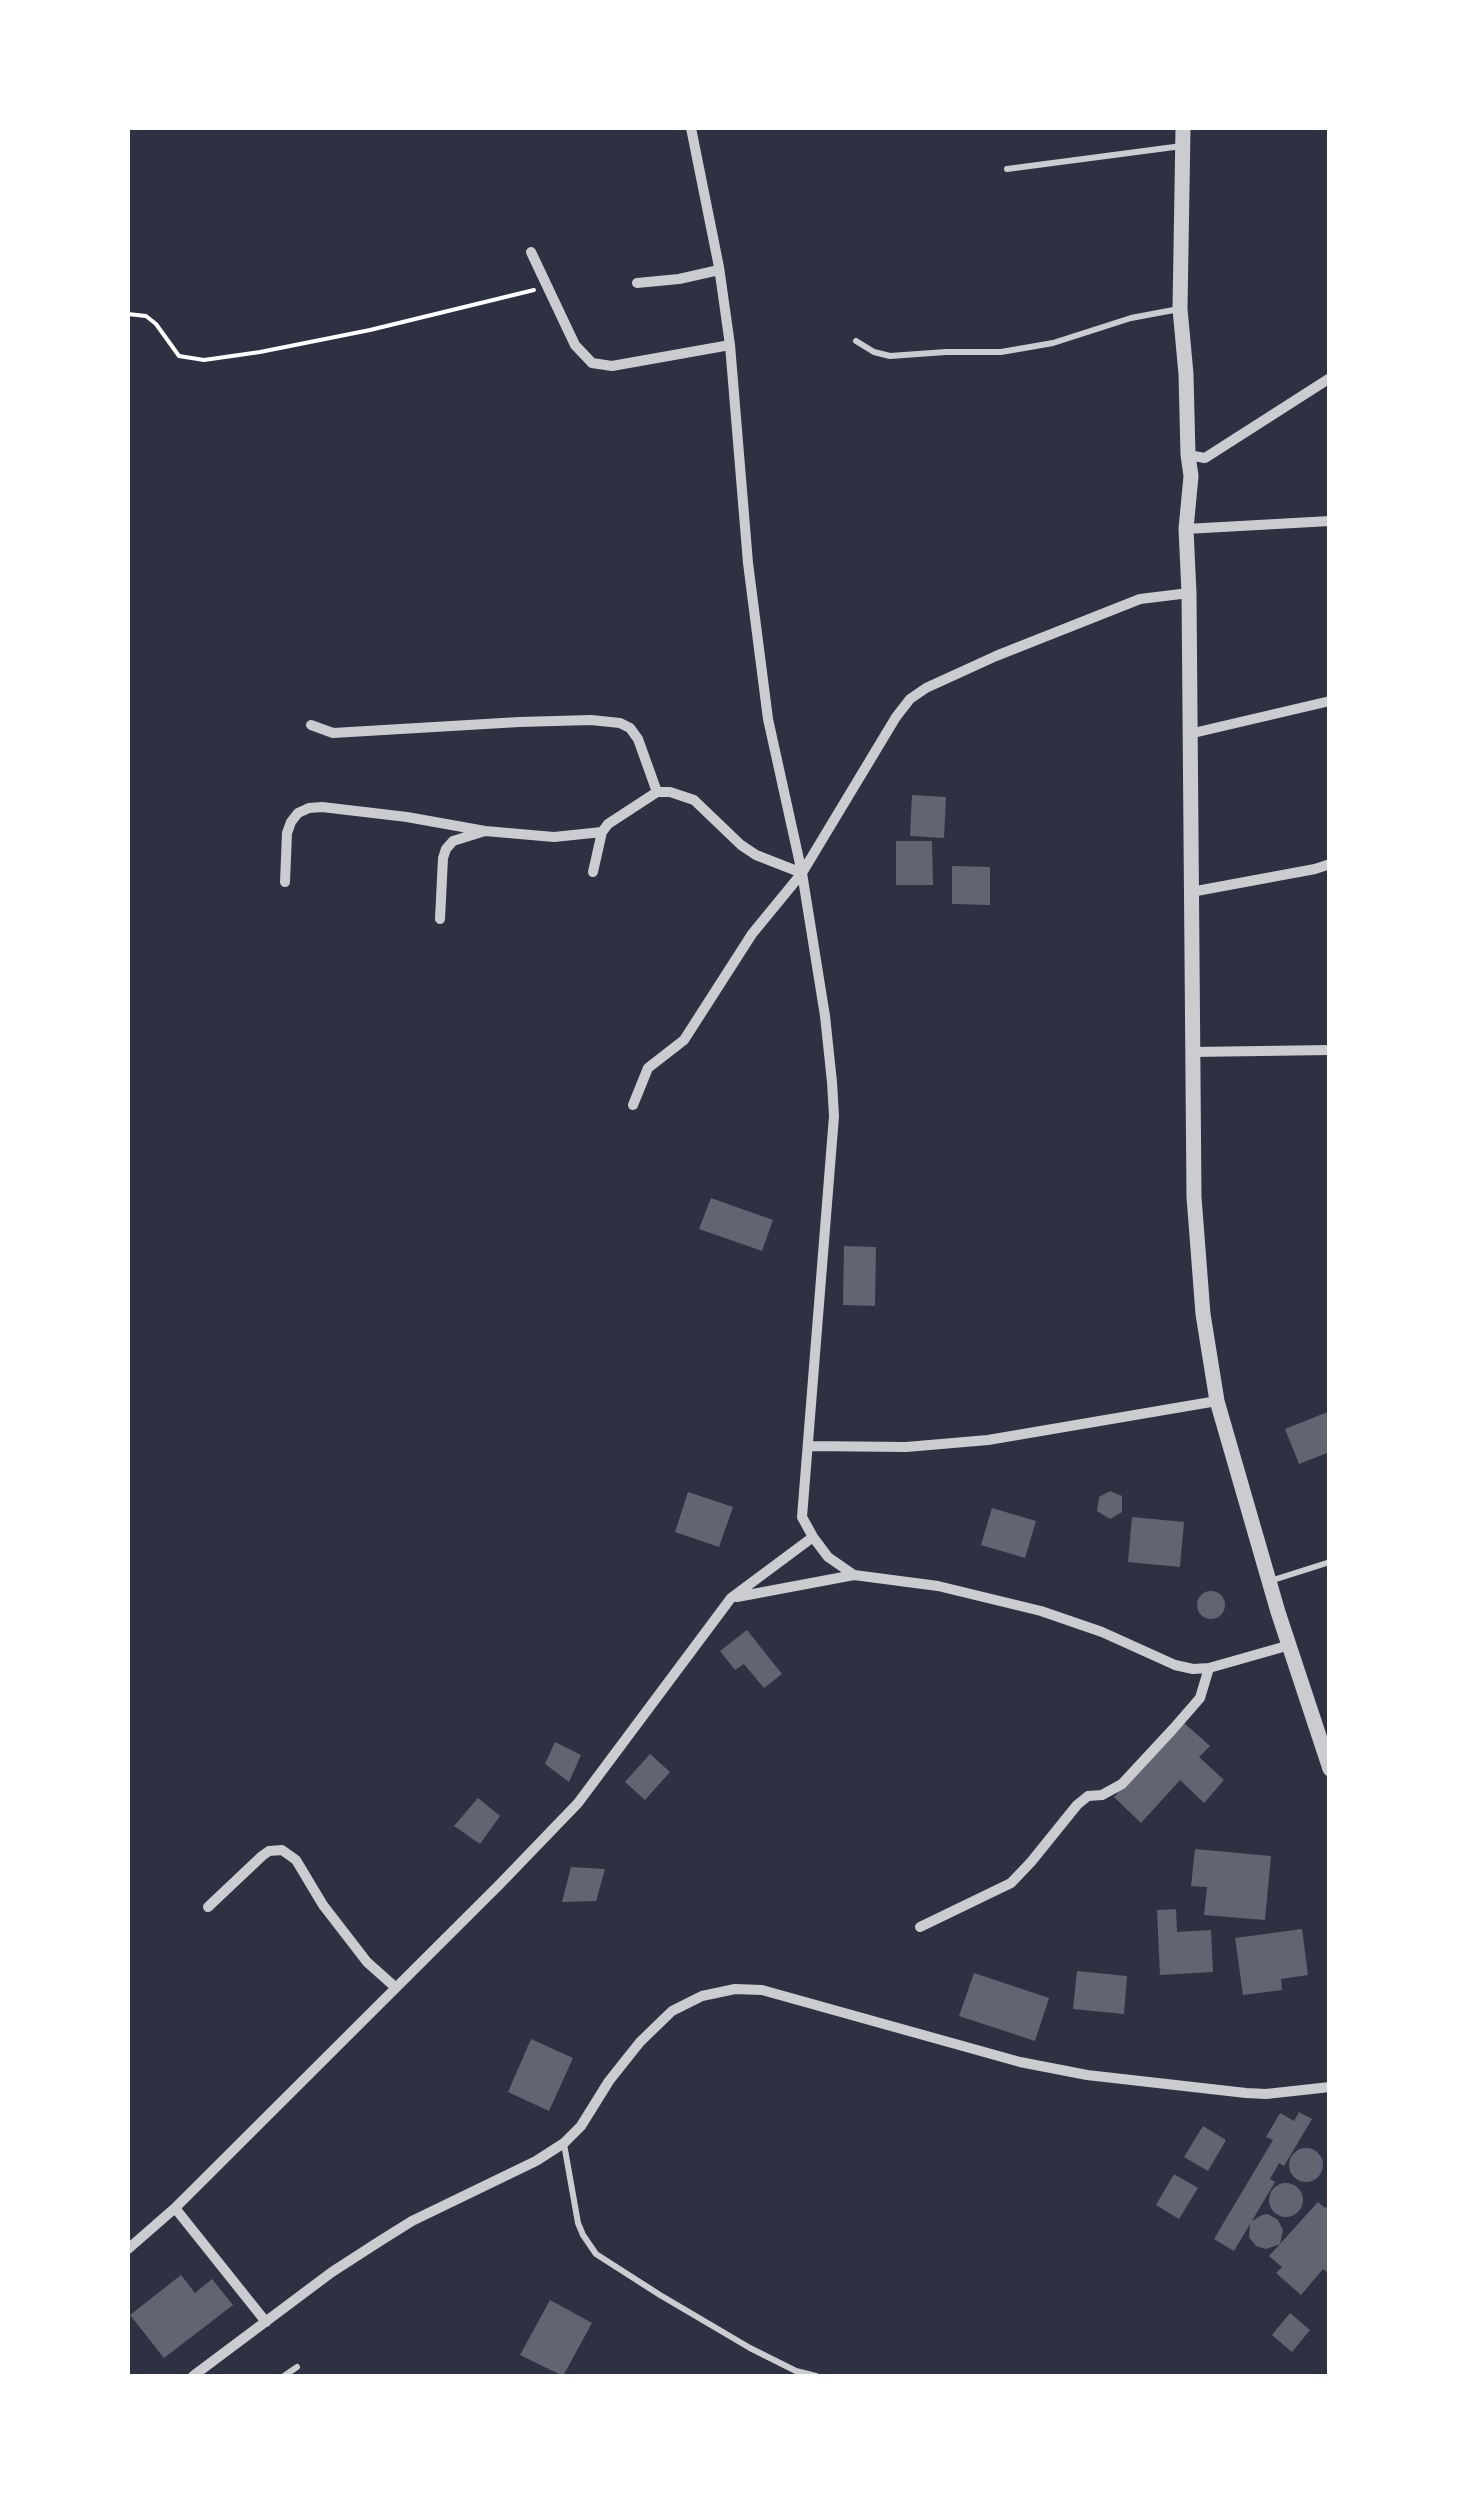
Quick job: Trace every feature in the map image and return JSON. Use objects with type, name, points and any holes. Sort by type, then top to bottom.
[{"type":"street","points":[[691,128],[730,346],[748,564],[768,720],[802,873],[825,1016],[834,1116],[802,1517],[828,1557],[854,1575]]},
{"type":"street","points":[[1183,128],[1180,309],[1191,476],[1186,529],[1194,1197],[1203,1314],[1218,1401],[1269,1581],[1330,1769]]},
{"type":"street","points":[[531,252],[575,345],[592,363],[612,366],[730,346]]},
{"type":"street","points":[[637,282],[719,270]]},
{"type":"street","points":[[1188,456],[1205,458],[1330,378]]},
{"type":"street","points":[[1186,529],[1330,522]]},
{"type":"street","points":[[633,1105],[648,1068],[684,1040],[752,934],[802,873],[896,716],[916,693],[996,656],[1140,599],[1189,592]]},
{"type":"street","points":[[1189,734],[1330,701]]},
{"type":"street","points":[[311,725],[334,732],[519,722],[620,723],[638,739],[657,792]]},
{"type":"street","points":[[594,872],[602,832],[617,816],[657,792],[670,792],[694,800],[741,845],[802,873]]},
{"type":"street","points":[[285,882],[287,833],[298,813],[308,808],[408,817],[544,837],[602,832]]},
{"type":"street","points":[[440,919],[446,849],[453,841],[485,831]]},
{"type":"street","points":[[1190,892],[1330,864]]},
{"type":"street","points":[[1192,1052],[1330,1050]]},
{"type":"street","points":[[808,1446],[906,1446],[988,1440],[1218,1401]]},
{"type":"street","points":[[128,2249],[175,2208],[578,1803],[731,1598],[813,1537]]},
{"type":"street","points":[[731,1598],[854,1575],[938,1586],[1041,1610],[1193,1669],[1290,1645]]},
{"type":"street","points":[[920,1926],[1011,1883],[1076,1804],[1122,1784],[1200,1698],[1209,1668]]},
{"type":"street","points":[[208,1906],[268,1851],[282,1850],[296,1860],[322,1905],[367,1962],[395,1987]]},
{"type":"street","points":[[193,2376],[332,2272],[412,2221],[536,2161],[564,2143],[581,2126],[640,2042],[672,2010],[702,1996],[735,1989],[762,1990],[1020,2062],[1087,2075],[1266,2094],[1330,2087]]},
{"type":"street","points":[[175,2208],[266,2322]]},
{"type":"lane","points":[[1007,169],[1183,146]]},
{"type":"lane","points":[[856,342],[890,356],[1002,352],[1053,343],[1131,318],[1180,309]]},
{"type":"lane","points":[[1269,1581],[1330,1562]]},
{"type":"lane","points":[[564,2143],[578,2223],[596,2254],[750,2348],[816,2376]]},
{"type":"lane","points":[[284,2376],[297,2367]]},
{"type":"path","points":[[128,314],[146,316],[156,324],[179,356],[223,359],[548,288]]},
{"type":"building","points":[[912,795],[946,797],[944,838],[910,836]]},
{"type":"building","points":[[896,841],[932,841],[933,885],[896,885]]},
{"type":"building","points":[[952,866],[990,867],[990,905],[952,904]]},
{"type":"building","points":[[711,1198],[773,1220],[762,1251],[699,1229]]},
{"type":"building","points":[[844,1246],[876,1247],[875,1306],[843,1305]]},
{"type":"building","points":[[1330,1411],[1330,1452],[1299,1464],[1285,1429]]},
{"type":"building","points":[[1110,1491],[1122,1496],[1122,1512],[1110,1519],[1097,1511],[1099,1497]]},
{"type":"building","points":[[688,1492],[733,1507],[719,1547],[675,1532]]},
{"type":"building","points":[[992,1508],[1036,1521],[1025,1558],[981,1545]]},
{"type":"building","points":[[1132,1517],[1184,1522],[1180,1567],[1128,1562]]},
{"type":"building","points":[[1211,1591],[1221,1595],[1225,1605],[1221,1615],[1211,1619],[1201,1615],[1197,1605],[1201,1595]]},
{"type":"building","points":[[747,1630],[782,1674],[764,1688],[744,1664],[735,1670],[720,1651]]},
{"type":"building","points":[[1183,1722],[1210,1746],[1199,1757],[1224,1780],[1204,1803],[1180,1780],[1141,1823],[1114,1797]]},
{"type":"building","points":[[555,1742],[581,1755],[569,1782],[545,1764]]},
{"type":"building","points":[[650,1754],[670,1772],[645,1800],[625,1782]]},
{"type":"building","points":[[478,1798],[500,1816],[480,1844],[454,1826]]},
{"type":"building","points":[[1195,1849],[1271,1856],[1265,1920],[1204,1915],[1207,1887],[1191,1886]]},
{"type":"building","points":[[571,1867],[605,1869],[596,1901],[562,1902]]},
{"type":"building","points":[[1176,1909],[1177,1932],[1211,1930],[1213,1972],[1160,1975],[1157,1910]]},
{"type":"building","points":[[1302,1929],[1308,1975],[1281,1979],[1282,1990],[1243,1995],[1235,1938]]},
{"type":"building","points":[[1077,1971],[1127,1976],[1124,2014],[1073,2009]]},
{"type":"building","points":[[974,1973],[1049,1998],[1035,2041],[959,2016]]},
{"type":"building","points":[[531,2039],[573,2058],[549,2111],[508,2092]]},
{"type":"building","points":[[1299,2112],[1312,2119],[1284,2166],[1279,2163],[1270,2179],[1275,2182],[1252,2221],[1268,2214],[1278,2220],[1283,2230],[1280,2244],[1266,2249],[1256,2246],[1249,2237],[1250,2224],[1234,2251],[1214,2239],[1273,2140],[1266,2137],[1280,2113],[1294,2121]]},
{"type":"building","points":[[1203,2126],[1226,2140],[1208,2171],[1184,2157]]},
{"type":"building","points":[[1306,2148],[1318,2153],[1323,2165],[1318,2177],[1306,2182],[1294,2177],[1289,2165],[1294,2153]]},
{"type":"building","points":[[1174,2174],[1198,2188],[1179,2219],[1156,2205]]},
{"type":"building","points":[[1286,2183],[1298,2188],[1303,2200],[1298,2212],[1286,2217],[1274,2212],[1269,2200],[1274,2188]]},
{"type":"building","points":[[1318,2202],[1325,2208],[1330,2203],[1330,2275],[1323,2269],[1301,2295],[1276,2273],[1282,2267],[1269,2256]]},
{"type":"building","points":[[181,2275],[195,2293],[212,2279],[233,2305],[164,2358],[130,2315]]},
{"type":"building","points":[[550,2300],[592,2323],[563,2376],[520,2355]]},
{"type":"building","points":[[1290,2313],[1310,2330],[1292,2352],[1272,2335]]}]
